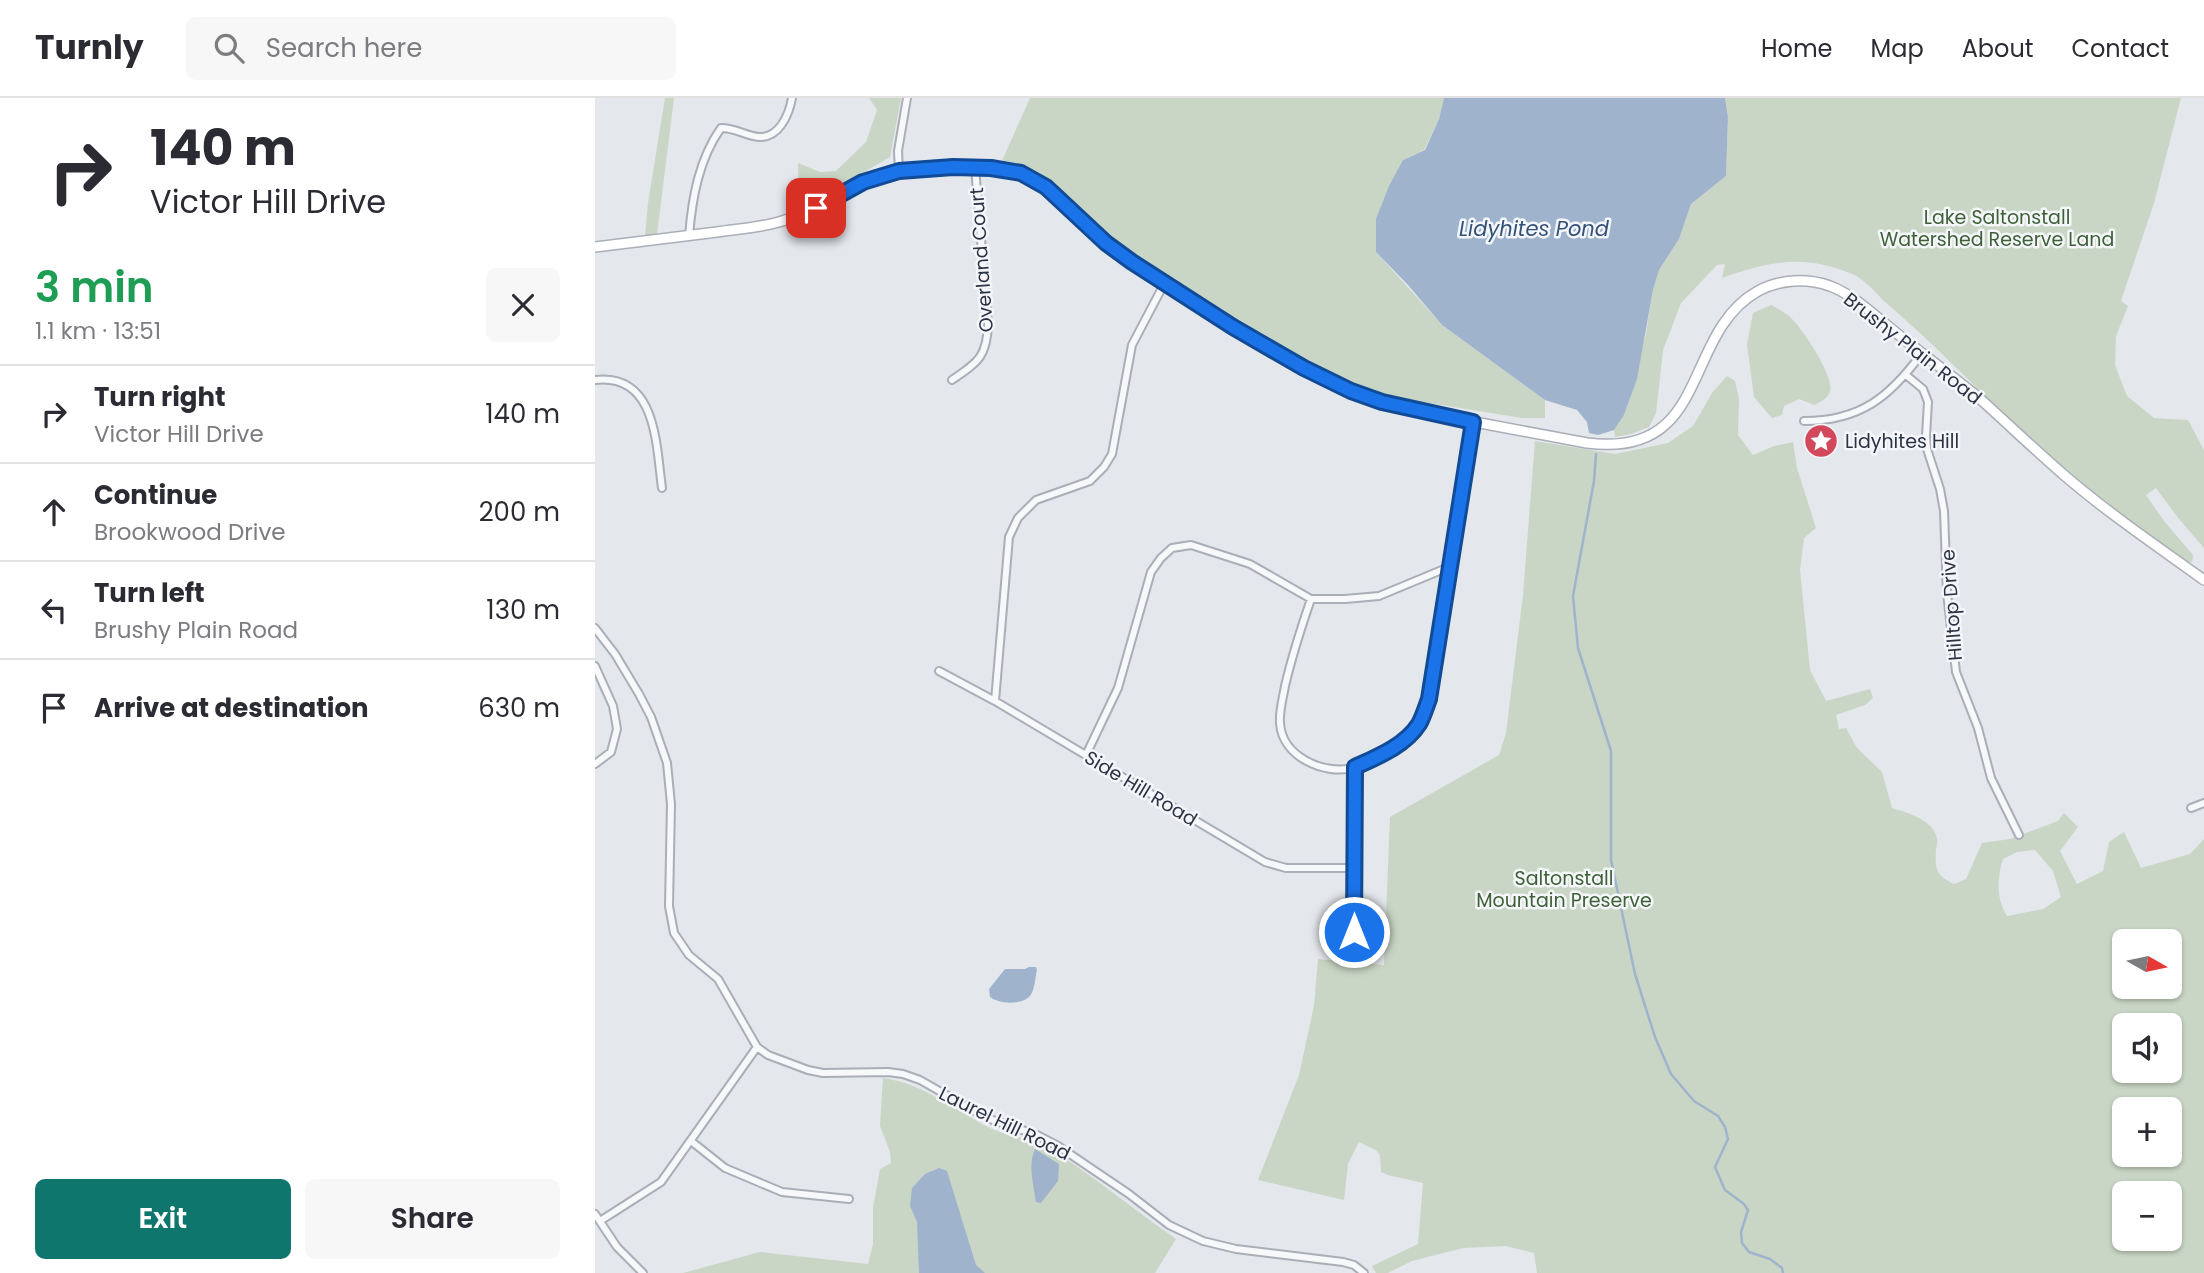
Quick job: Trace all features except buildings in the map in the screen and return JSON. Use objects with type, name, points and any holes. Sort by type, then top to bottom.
[{"type":"main road","name":"Brushy Plain Road","points":[[595,247],[767,225],[791,219],[863,182],[899,171],[927,167],[1009,170],[1034,178],[1055,194],[1106,243],[1164,284],[1254,340],[1351,391],[1416,411],[1601,445],[1623,444],[1648,436],[1670,420],[1680,409],[1728,316],[1747,298],[1777,283],[1808,281],[1842,292],[1854,299],[1979,399],[2075,484],[2204,580]]},
{"type":"street","points":[[689,236],[695,186],[713,139],[721,128],[733,128],[760,137],[774,132],[783,124],[792,98]]},
{"type":"street","points":[[899,171],[898,151],[907,98]]},
{"type":"street","name":"Overland Court","points":[[952,380],[982,356],[987,344],[988,324],[975,167]]},
{"type":"street","points":[[996,701],[1009,537],[1018,518],[1036,500],[1090,481],[1108,461],[1112,454],[1132,345],[1164,284]]},
{"type":"street","points":[[1804,421],[1838,418],[1862,410],[1889,393],[1922,353]]},
{"type":"street","name":"Hilltop Drive","points":[[1906,375],[1923,389],[1928,402],[1927,449],[1940,489],[1944,512],[1947,593],[1956,672],[1978,728],[1991,778],[2019,835]]},
{"type":"street","points":[[595,380],[607,378],[619,382],[637,392],[647,405],[652,420],[662,488]]},
{"type":"street","points":[[1311,599],[1295,643],[1282,701],[1280,724],[1285,741],[1296,756],[1329,768],[1355,767],[1405,739],[1419,724],[1429,699],[1473,422]]},
{"type":"street","points":[[1086,755],[1118,688],[1151,572],[1172,548],[1191,545],[1249,564],[1311,599],[1379,596],[1449,567]]},
{"type":"street","points":[[595,629],[615,654],[639,694],[651,717],[667,763],[671,804],[669,906],[674,933],[689,955],[718,979],[757,1047],[661,1182],[597,1217],[617,1247],[643,1273]]},
{"type":"street","points":[[595,666],[613,706],[617,729],[611,752],[595,764]]},
{"type":"street","name":"Side Hill Road","points":[[939,671],[996,701],[1265,862],[1286,868],[1353,868]]},
{"type":"street","points":[[1354,932],[1355,767]]},
{"type":"street","points":[[2191,808],[2204,803]]},
{"type":"street","name":"Laurel Hill Road","points":[[757,1047],[768,1055],[808,1070],[823,1073],[888,1072],[920,1080],[987,1118],[1037,1135],[1058,1146],[1169,1225],[1203,1241],[1236,1249],[1343,1262],[1354,1265],[1364,1273]]},
{"type":"street","points":[[691,1141],[725,1168],[782,1192],[849,1199]]},
{"type":"green space","points":[[665,98],[674,98],[657,234],[645,236],[648,203]]},
{"type":"green space","points":[[869,98],[901,98],[890,157],[799,210],[798,163],[820,172],[836,171],[866,142],[877,110]]},
{"type":"green space","points":[[1030,98],[1444,98],[1439,119],[1424,150],[1403,160],[1376,252],[1442,325],[1545,400],[1545,418],[1522,418],[1423,402],[1427,408],[1353,386],[1303,362],[1251,332],[1129,255],[1042,175],[1020,166],[1001,163]]},
{"type":"green space","name":"Lake Saltonstall Watershed Reserve Land","points":[[1725,98],[2181,98],[2154,203],[2121,301],[2128,306],[2116,336],[2115,365],[2127,396],[2154,418],[2188,420],[2204,450],[2204,548],[2156,488],[2146,495],[2193,555],[2192,562],[2187,562],[2139,528],[2047,455],[1865,282],[1852,274],[1818,264],[1771,264],[1722,278],[1725,264],[1717,265],[1681,303],[1663,350],[1656,413],[1649,427],[1615,437],[1614,430],[1630,399],[1659,270],[1679,239],[1691,204],[1726,176],[1728,117]]},
{"type":"green space","points":[[1771,305],[1789,316],[1801,330],[1816,352],[1830,384],[1829,394],[1821,401],[1814,405],[1799,399],[1784,406],[1782,415],[1772,418],[1754,397],[1747,344],[1753,313]]},
{"type":"green space","name":"Saltonstall Mountain Preserve","points":[[1727,376],[1735,381],[1739,399],[1738,435],[1753,455],[1793,442],[1797,468],[1816,528],[1804,538],[1800,570],[1810,670],[1826,701],[1870,689],[1873,698],[1865,705],[1836,715],[1839,729],[1846,728],[1857,748],[1882,772],[1892,808],[1925,821],[1934,831],[1937,840],[1936,866],[1943,877],[1954,884],[1966,879],[1982,843],[2010,839],[2058,821],[2064,813],[2078,827],[2060,851],[2077,884],[2103,871],[2109,842],[2124,832],[2141,868],[2190,854],[2204,839],[2204,1273],[1537,1273],[1534,1253],[1505,1246],[1463,1248],[1412,1261],[1388,1273],[1376,1273],[1372,1266],[1418,1244],[1423,1183],[1381,1172],[1378,1152],[1359,1142],[1348,1164],[1344,1200],[1258,1180],[1299,1075],[1314,1006],[1318,959],[1384,965],[1390,817],[1499,755],[1506,733],[1523,595],[1535,441],[1615,454],[1668,443],[1693,426],[1712,393]],"holes":[[[2035,850],[2053,871],[2061,897],[2043,909],[2007,916],[1999,896],[2003,859],[2017,852]]]},
{"type":"green space","points":[[883,1078],[923,1090],[991,1129],[1045,1146],[1095,1179],[1176,1239],[1155,1273],[683,1273],[760,1252],[868,1264],[873,1244],[873,1208],[880,1169],[891,1163],[890,1152],[880,1126]]},
{"type":"water","name":"Lidyhites Pond","points":[[1444,98],[1725,98],[1728,117],[1726,176],[1691,204],[1679,239],[1659,270],[1637,379],[1624,415],[1614,430],[1598,435],[1589,433],[1587,422],[1577,410],[1545,400],[1442,325],[1376,252],[1376,219],[1389,186],[1403,160],[1425,150],[1439,119]]},
{"type":"water","points":[[1036,967],[1037,970],[1034,988],[1029,997],[1009,1003],[990,997],[989,989],[1005,969]]},
{"type":"water","points":[[1035,1149],[1059,1164],[1058,1181],[1041,1203],[1036,1202],[1032,1179],[1031,1167]]},
{"type":"water","points":[[939,1168],[947,1171],[976,1265],[985,1273],[919,1273],[917,1222],[910,1206],[912,1188],[925,1174]]},
{"type":"waterway","points":[[1596,454],[1594,481],[1573,596],[1578,648],[1611,751],[1611,860],[1635,974],[1655,1037],[1671,1074],[1694,1101],[1718,1116],[1725,1127],[1728,1139],[1715,1167],[1725,1190],[1748,1210],[1741,1232],[1742,1243],[1749,1252],[1770,1259],[1782,1268],[1783,1273]]},
{"type":"place","name":"Lidyhites Hill","points":[[1821,441]]},
{"type":"route","points":[[816,208],[863,182],[899,171],[953,167],[991,168],[1021,173],[1046,187],[1106,243],[1132,262],[1205,310],[1304,368],[1351,391],[1382,402],[1473,422],[1429,699],[1419,724],[1405,739],[1387,752],[1355,767],[1354,932]]}]
